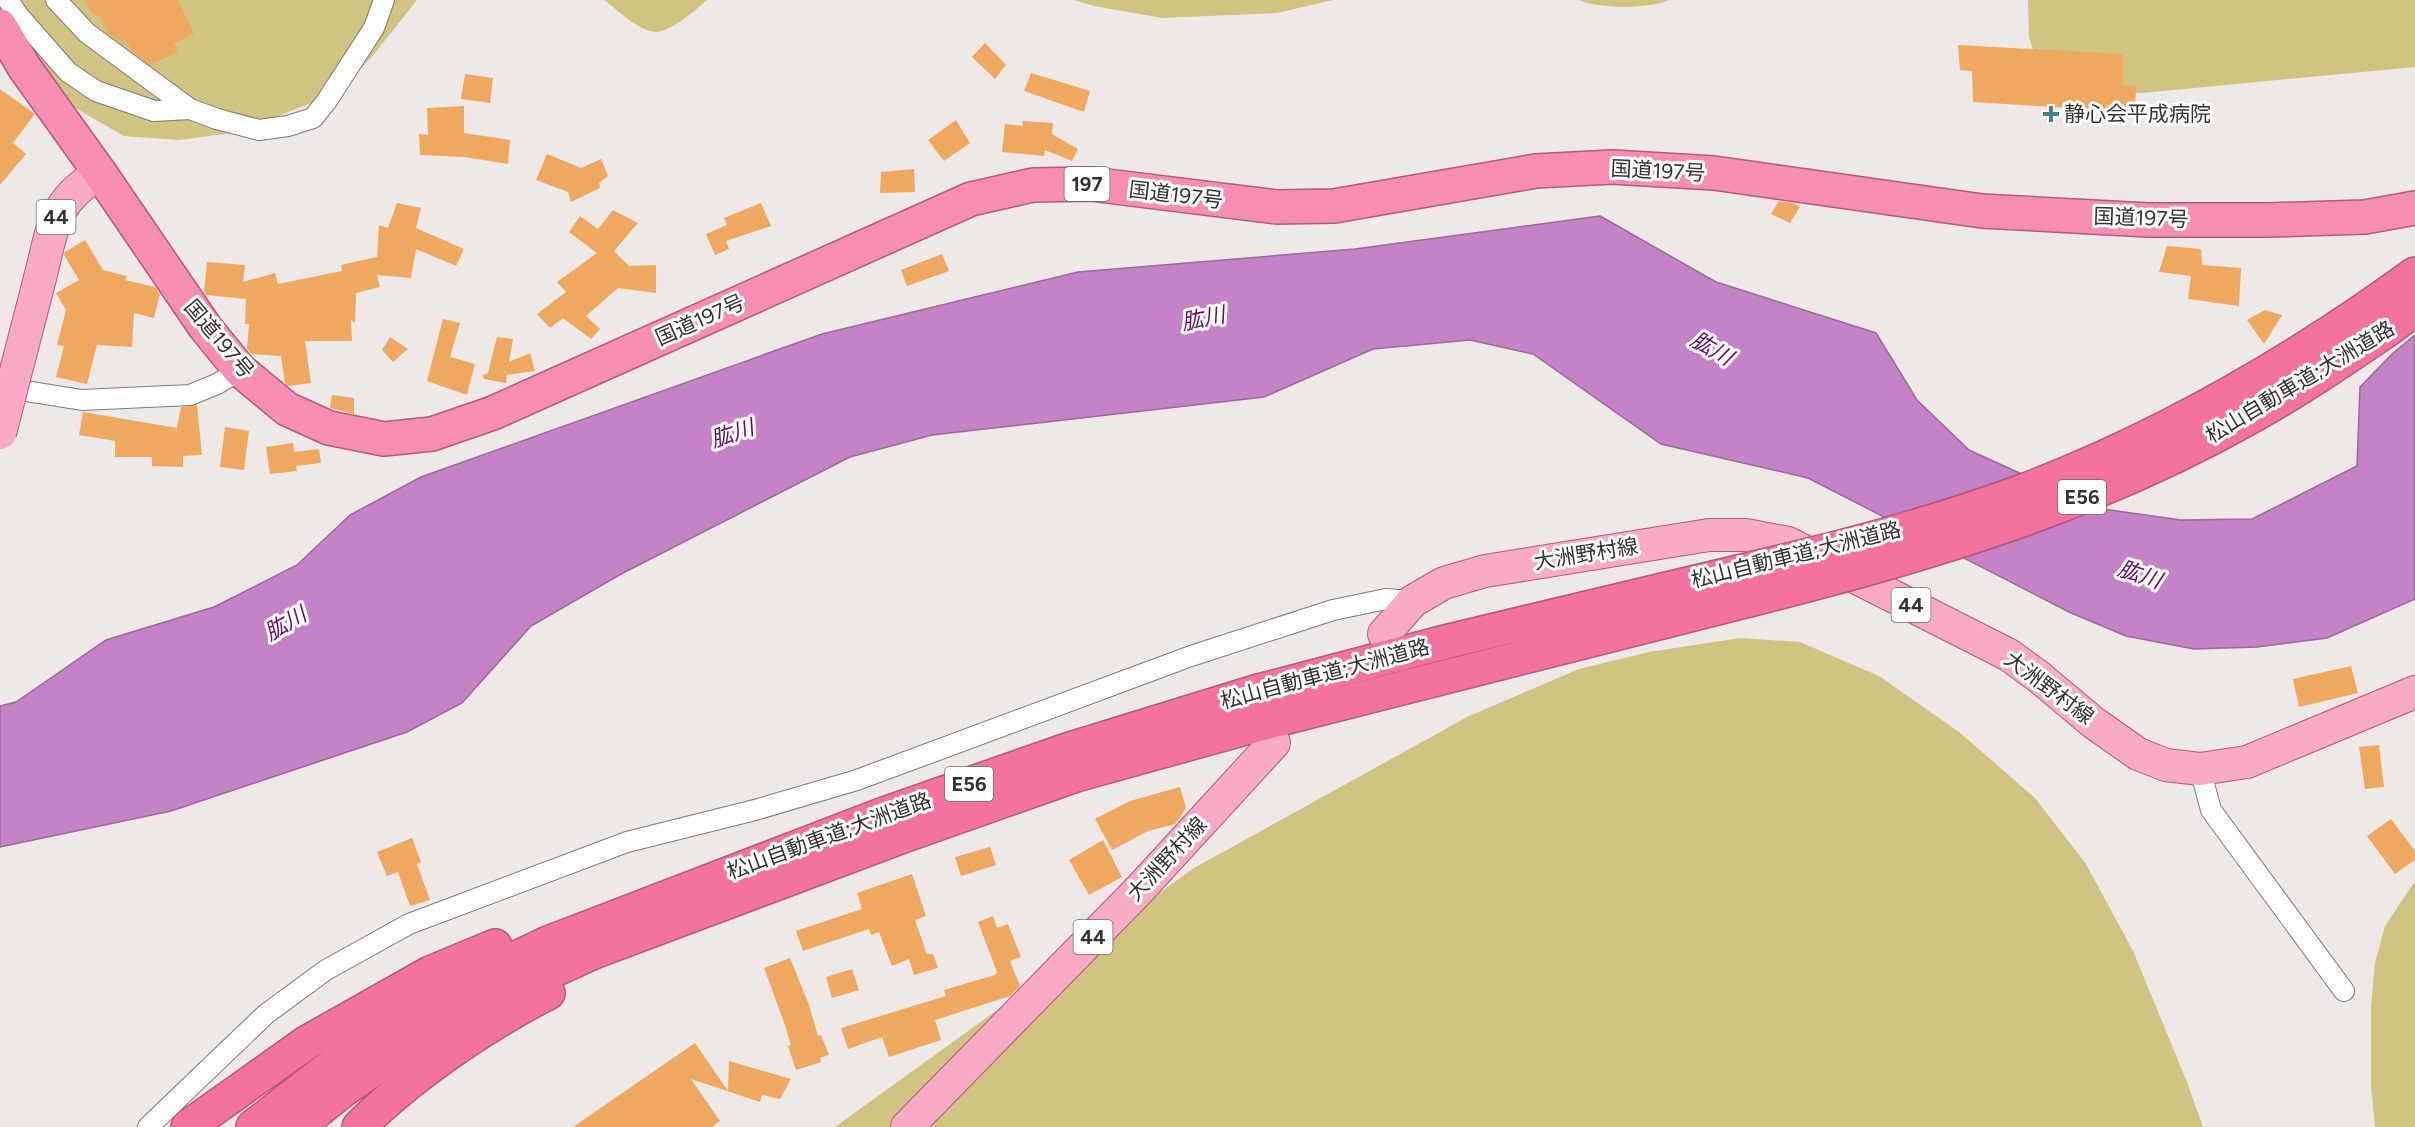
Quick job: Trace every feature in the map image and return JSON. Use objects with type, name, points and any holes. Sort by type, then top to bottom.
[{"type":"highway","name":"国道197号","points":[[0,26],[24,67],[100,173],[205,327],[240,370],[287,409],[329,428],[384,439],[432,434],[493,413],[962,204],[1033,185],[1091,184],[1277,207],[1334,206],[1536,171],[1612,167],[1714,173],[1982,211],[2112,218],[2268,220],[2354,218],[2415,208]]},
{"type":"highway","name":"松山自動車道;大洲道路","points":[[253,1127],[325,1071],[398,1022],[476,977],[548,943],[783,866],[1076,775],[1744,586],[1886,565],[1964,542],[2106,488],[2175,456],[2252,416],[2376,320],[2415,273]]},
{"type":"highway","name":"松山自動車道;大洲道路","points":[[2376,320],[2415,309]]},
{"type":"highway","name":"松山自動車道;大洲道路","points":[[297,1127],[342,1091],[413,1042],[489,1000],[783,866]]},
{"type":"highway","points":[[188,1127],[306,1043],[430,974],[570,915],[659,885],[783,866]]},
{"type":"highway","points":[[359,1127],[382,1104],[459,1046],[545,995],[708,920],[783,866]]},
{"type":"main road","name":"44","points":[[0,433],[57,214],[79,186],[100,173]]},
{"type":"main road","name":"大洲野村線","points":[[1384,634],[1413,601],[1444,583],[1485,571],[1709,535],[1746,535],[1788,543],[2009,655],[2039,676],[2094,723],[2138,754],[2166,765],[2200,769],[2247,762],[2415,692]]},
{"type":"main road","name":"大洲野村線","points":[[907,1127],[1139,890],[1274,743]]},
{"type":"street","points":[[8,0],[18,15],[68,72],[96,92],[154,111],[190,110]]},
{"type":"street","points":[[56,0],[87,33],[190,110],[259,130],[288,126],[313,118],[374,28],[384,0]]},
{"type":"street","points":[[0,387],[82,400],[190,395],[217,384],[240,370]]},
{"type":"street","points":[[148,1127],[267,1014],[326,970],[409,924],[627,842],[755,810],[857,780],[1191,656],[1333,610],[1386,599],[1413,601]]},
{"type":"street","points":[[2200,769],[2211,810],[2344,991]]},
{"type":"shaded area","points":[[0,0],[417,0],[371,58],[348,80],[321,99],[253,126],[225,134],[179,140],[124,136],[68,104],[46,69],[10,26]]},
{"type":"shaded area","points":[[604,0],[707,0],[676,24],[656,32],[635,24]]},
{"type":"shaded area","points":[[1074,0],[1333,0],[1277,13],[1162,18],[1094,6]]},
{"type":"shaded area","points":[[1579,0],[1669,0],[1650,5],[1624,7],[1598,5]]},
{"type":"shaded area","points":[[2028,0],[2415,0],[2415,67],[2142,93],[2083,93],[2040,71],[2029,37]]},
{"type":"shaded area","points":[[1740,638],[1800,642],[1879,676],[1959,732],[2035,798],[2086,864],[2133,951],[2203,1127],[835,1127],[1194,868],[1469,716],[1579,669],[1649,652]]},
{"type":"shaded area","points":[[2415,881],[2415,1127],[2375,1127],[2371,1086],[2371,1007],[2375,963],[2385,926]]},
{"type":"water","name":"肱川","points":[[1600,216],[1716,282],[1876,333],[1917,400],[1969,450],[2096,508],[2181,520],[2252,519],[2357,466],[2360,387],[2392,354],[2415,335],[2415,599],[2327,638],[2257,647],[2194,649],[2126,636],[2069,612],[1808,478],[1661,444],[1533,354],[1470,340],[1373,349],[1264,397],[932,435],[850,457],[621,574],[531,626],[462,703],[407,732],[171,811],[0,847],[0,706],[16,702],[106,640],[214,607],[297,565],[350,515],[421,477],[822,334],[1078,272],[1355,249]]},
{"type":"building","points":[[85,0],[178,0],[194,34],[174,43],[178,52],[150,65],[132,51],[126,40],[119,41],[109,34],[99,15],[93,15]]},
{"type":"building","points":[[985,43],[1006,65],[995,79],[972,57]]},
{"type":"building","points":[[1958,45],[2123,54],[2123,85],[2136,86],[2135,112],[1973,102],[1972,71],[1960,70]]},
{"type":"building","points":[[1031,73],[1090,91],[1084,112],[1024,91]]},
{"type":"building","points":[[465,74],[493,78],[490,103],[461,99]]},
{"type":"building","points":[[0,89],[35,114],[13,143],[26,154],[0,185]]},
{"type":"building","points":[[464,106],[464,133],[510,140],[508,164],[465,157],[420,155],[419,134],[428,135],[427,108]]},
{"type":"building","points":[[956,120],[970,143],[944,161],[928,140]]},
{"type":"building","points":[[1022,121],[1053,123],[1052,134],[1078,149],[1072,161],[1045,150],[1044,156],[1002,152],[1005,124],[1023,126]]},
{"type":"building","points":[[547,154],[581,168],[601,159],[608,176],[599,183],[600,188],[571,202],[568,192],[536,180]]},
{"type":"building","points":[[914,169],[915,192],[880,193],[881,172]]},
{"type":"building","points":[[1779,201],[1793,203],[1800,207],[1790,223],[1771,214]]},
{"type":"building","points":[[397,203],[421,208],[416,228],[464,249],[456,266],[416,249],[411,278],[377,275],[380,287],[356,293],[355,323],[351,320],[352,341],[305,341],[311,383],[288,386],[285,383],[281,356],[251,354],[247,348],[249,324],[245,324],[246,299],[206,295],[204,292],[207,262],[245,265],[243,282],[275,273],[278,284],[342,271],[341,265],[377,257],[379,225],[388,228]]},
{"type":"building","points":[[761,203],[771,226],[726,241],[729,249],[715,255],[706,234],[727,225],[724,218]]},
{"type":"building","points":[[613,210],[638,223],[614,251],[629,266],[656,265],[656,293],[618,288],[586,316],[600,329],[591,339],[563,318],[550,328],[537,314],[566,292],[557,282],[597,253],[569,232],[580,216],[598,229]]},
{"type":"building","points":[[85,240],[103,270],[127,276],[125,280],[155,287],[160,294],[154,318],[134,313],[132,347],[97,345],[87,384],[56,377],[64,346],[57,345],[66,310],[56,293],[79,280],[64,255],[65,252]]},
{"type":"building","points":[[2167,246],[2201,249],[2202,265],[2241,268],[2239,306],[2188,299],[2191,276],[2159,272]]},
{"type":"building","points":[[942,254],[949,271],[907,286],[901,270]]},
{"type":"building","points":[[2265,310],[2282,315],[2264,344],[2247,320]]},
{"type":"building","points":[[443,319],[460,323],[450,357],[475,364],[467,395],[427,381]]},
{"type":"building","points":[[390,337],[408,349],[393,362],[382,350]]},
{"type":"building","points":[[497,337],[513,339],[509,362],[530,353],[535,371],[507,375],[506,383],[484,379],[483,375],[488,373]]},
{"type":"building","points":[[332,395],[354,398],[354,414],[330,408]]},
{"type":"building","points":[[197,405],[202,455],[183,456],[183,467],[152,466],[152,457],[115,457],[115,441],[79,435],[83,412],[177,428],[181,407]]},
{"type":"building","points":[[225,427],[249,431],[244,470],[220,467]]},
{"type":"building","points":[[293,443],[294,452],[319,449],[321,463],[296,466],[297,471],[270,474],[266,447]]},
{"type":"building","points":[[2351,666],[2358,693],[2299,707],[2293,679]]},
{"type":"building","points":[[2379,745],[2384,787],[2365,789],[2359,747]]},
{"type":"building","points":[[1180,787],[1186,808],[1175,824],[1148,831],[1112,850],[1095,819],[1130,801]]},
{"type":"building","points":[[2391,819],[2415,851],[2415,860],[2395,874],[2367,836]]},
{"type":"building","points":[[412,838],[421,862],[417,864],[430,900],[410,906],[398,872],[387,876],[377,852]]},
{"type":"building","points":[[1103,840],[1122,877],[1089,895],[1069,860]]},
{"type":"building","points":[[990,847],[996,865],[961,876],[955,857]]},
{"type":"building","points":[[912,874],[926,916],[915,920],[927,954],[933,954],[938,968],[914,975],[909,959],[892,966],[879,932],[871,935],[869,929],[803,951],[796,931],[862,909],[857,893]]},
{"type":"building","points":[[993,916],[997,928],[1008,924],[1021,957],[1010,961],[1020,986],[1010,996],[935,1020],[941,1040],[889,1057],[882,1037],[848,1049],[841,1028],[946,996],[944,990],[995,975],[997,972],[978,922]]},
{"type":"building","points":[[790,958],[809,1005],[818,1036],[821,1035],[829,1055],[820,1058],[821,1062],[796,1070],[788,1046],[791,1045],[785,1025],[764,968]]},
{"type":"building","points":[[852,969],[859,990],[832,998],[826,977]]},
{"type":"building","points":[[695,1043],[728,1091],[729,1061],[791,1079],[780,1099],[762,1095],[760,1102],[691,1079],[720,1121],[712,1127],[573,1127]]},
{"type":"place","name":"静心会平成病院","points":[[2051,114]]}]
